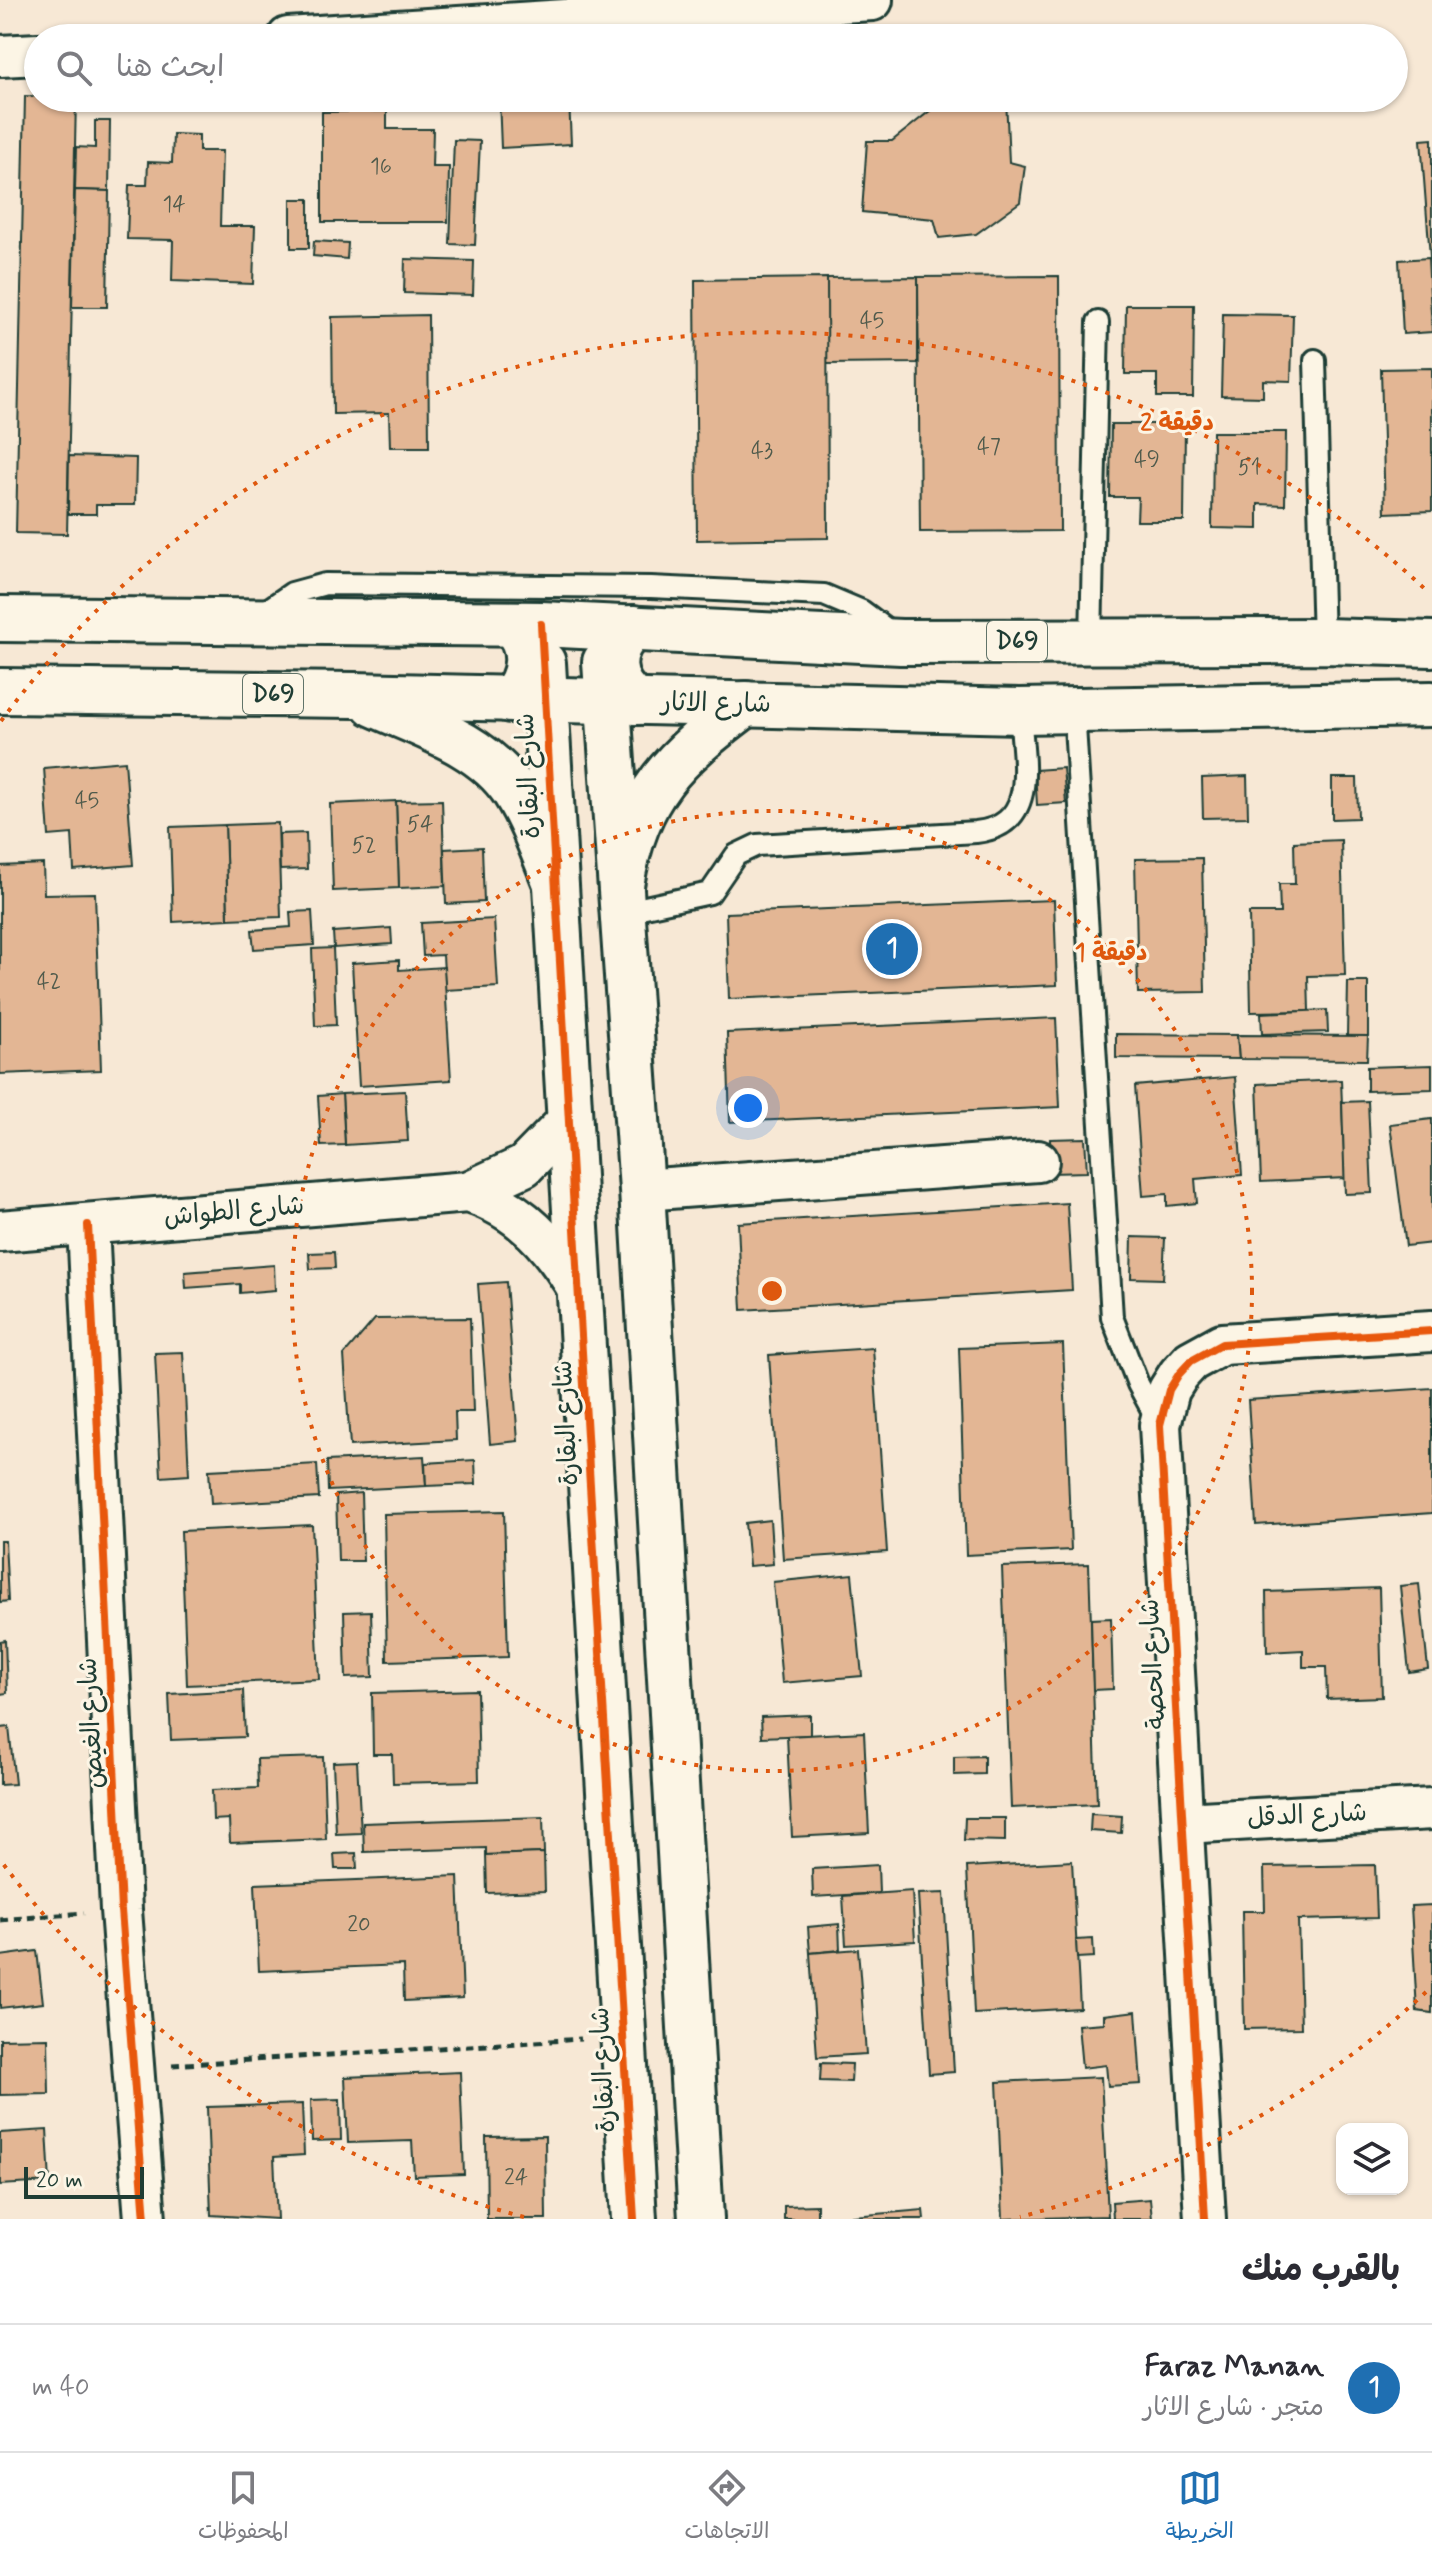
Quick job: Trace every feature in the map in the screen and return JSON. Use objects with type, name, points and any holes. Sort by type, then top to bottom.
[{"type":"main road","name":"D69","points":[[0,619],[251,624],[526,624],[901,642],[1323,641],[1432,644]]},
{"type":"main road","name":"شارع البقارة","points":[[526,624],[528,700],[555,881],[566,1123],[580,1292],[634,2219]]},
{"type":"main road","points":[[618,628],[622,702],[622,899],[642,1190],[701,2219]]},
{"type":"main road","name":"شارع الاثار","points":[[0,691],[354,695],[1020,711],[1429,705]]},
{"type":"main road","points":[[354,695],[461,743],[488,762],[513,789],[555,881]]},
{"type":"main road","points":[[622,899],[626,855],[659,780],[690,749],[746,704]]},
{"type":"street","points":[[503,24],[872,0]]},
{"type":"street","points":[[0,56],[24,55]]},
{"type":"street","name":"شارع الطواش","points":[[0,1231],[468,1192],[524,1166],[566,1123]]},
{"type":"street","points":[[642,1190],[1038,1161]]},
{"type":"street","name":"شارع الطواش","points":[[468,1192],[489,1198],[532,1227],[564,1265],[580,1292]]},
{"type":"street","name":"شارع الغيص","points":[[88,1225],[121,1910],[145,2219]]},
{"type":"street","name":"شارع الحصة","points":[[1205,2219],[1160,1425],[1169,1390],[1179,1374],[1191,1361],[1222,1344],[1432,1331]]},
{"type":"street","name":"شارع الدقل","points":[[1183,1823],[1432,1809]]},
{"type":"lane","points":[[1091,641],[1098,322]]},
{"type":"lane","points":[[1315,360],[1323,641]]},
{"type":"lane","points":[[251,624],[292,593],[325,584],[651,587],[824,595],[862,611],[901,642]]},
{"type":"lane","points":[[1074,710],[1112,1317],[1138,1384],[1160,1425]]},
{"type":"lane","points":[[622,899],[710,893],[736,855],[757,845],[976,832],[1001,827],[1019,809],[1024,784],[1020,711]]},
{"type":"path","points":[[0,1920],[121,1910]]},
{"type":"path","points":[[134,2068],[622,2036]]},
{"type":"building","points":[[25,112],[76,112],[67,534],[16,533]]},
{"type":"building","points":[[322,112],[387,112],[387,129],[433,129],[432,167],[449,167],[448,222],[322,222]]},
{"type":"building","points":[[500,112],[570,112],[571,144],[501,148]]},
{"type":"building","points":[[928,112],[1007,112],[1009,162],[1025,166],[1020,202],[976,234],[939,238],[934,219],[862,212],[867,141],[892,141]]},
{"type":"building","points":[[95,121],[110,121],[109,191],[75,190],[76,147],[95,148]]},
{"type":"building","points":[[173,134],[199,135],[199,151],[222,151],[220,226],[255,226],[253,284],[172,281],[173,240],[127,239],[129,185],[147,185],[148,162],[172,163]]},
{"type":"building","points":[[1432,139],[1432,270],[1431,270],[1421,140]]},
{"type":"building","points":[[454,140],[480,141],[475,245],[450,244]]},
{"type":"building","points":[[75,190],[109,191],[107,307],[72,307]]},
{"type":"building","points":[[291,199],[309,199],[309,248],[291,248]]},
{"type":"building","points":[[314,241],[348,243],[347,259],[313,256]]},
{"type":"building","points":[[1428,258],[1432,332],[1403,334],[1399,260]]},
{"type":"building","points":[[405,259],[474,261],[473,295],[404,293]]},
{"type":"building","points":[[1059,276],[1060,531],[920,532],[918,277]]},
{"type":"building","points":[[918,277],[918,363],[827,364],[827,278]]},
{"type":"building","points":[[827,278],[828,538],[697,540],[695,280]]},
{"type":"building","points":[[1126,305],[1194,305],[1193,397],[1157,397],[1157,374],[1125,374]]},
{"type":"building","points":[[1223,314],[1293,315],[1291,381],[1263,380],[1263,397],[1221,396]]},
{"type":"building","points":[[428,315],[429,447],[390,447],[389,413],[333,414],[332,317]]},
{"type":"building","points":[[1432,368],[1432,511],[1385,513],[1381,369]]},
{"type":"building","points":[[1111,424],[1185,424],[1184,521],[1137,521],[1138,497],[1110,497]]},
{"type":"building","points":[[1213,432],[1286,432],[1285,505],[1258,504],[1258,529],[1212,528]]},
{"type":"building","points":[[69,456],[136,458],[135,505],[96,505],[96,514],[68,514]]},
{"type":"building","points":[[125,761],[133,865],[74,870],[72,834],[49,836],[44,768]]},
{"type":"building","points":[[1063,768],[1066,803],[1037,805],[1035,770]]},
{"type":"building","points":[[1247,776],[1248,817],[1203,818],[1202,778]]},
{"type":"building","points":[[1332,778],[1357,778],[1358,818],[1332,819]]},
{"type":"building","points":[[442,800],[445,886],[399,888],[396,801]]},
{"type":"building","points":[[396,801],[399,888],[333,891],[330,804]]},
{"type":"building","points":[[278,823],[281,917],[228,919],[225,825]]},
{"type":"building","points":[[225,825],[228,919],[173,922],[170,827]]},
{"type":"building","points":[[306,833],[307,869],[280,870],[279,834]]},
{"type":"building","points":[[1341,840],[1345,975],[1308,976],[1309,1011],[1251,1012],[1249,913],[1280,913],[1279,884],[1295,884],[1294,842]]},
{"type":"building","points":[[482,847],[484,902],[446,904],[444,849]]},
{"type":"building","points":[[1202,858],[1205,992],[1138,993],[1135,859]]},
{"type":"building","points":[[43,864],[44,894],[95,893],[101,1070],[0,1074],[0,866]]},
{"type":"building","points":[[1054,900],[1057,985],[729,999],[726,913]]},
{"type":"building","points":[[312,911],[314,945],[254,949],[252,930],[291,927],[290,912]]},
{"type":"building","points":[[494,919],[498,987],[445,990],[443,955],[423,956],[421,923]]},
{"type":"building","points":[[391,928],[392,944],[334,948],[333,932]]},
{"type":"building","points":[[333,948],[336,1025],[315,1026],[312,949]]},
{"type":"building","points":[[399,960],[399,970],[444,967],[451,1080],[359,1086],[352,963]]},
{"type":"building","points":[[1348,982],[1368,982],[1368,1036],[1347,1036]]},
{"type":"building","points":[[1327,1010],[1328,1032],[1262,1034],[1261,1013]]},
{"type":"building","points":[[1056,1018],[1060,1107],[730,1122],[727,1033]]},
{"type":"building","points":[[1116,1034],[1237,1035],[1239,1059],[1116,1058]]},
{"type":"building","points":[[1237,1035],[1368,1036],[1367,1060],[1239,1059]]},
{"type":"building","points":[[1432,1065],[1432,1089],[1367,1091],[1367,1067]]},
{"type":"building","points":[[1235,1077],[1242,1175],[1195,1179],[1197,1203],[1167,1206],[1167,1194],[1143,1196],[1135,1086]]},
{"type":"building","points":[[1341,1080],[1345,1178],[1261,1182],[1257,1084]]},
{"type":"building","points":[[405,1091],[408,1141],[345,1145],[342,1094]]},
{"type":"building","points":[[342,1094],[345,1145],[321,1146],[318,1096]]},
{"type":"building","points":[[1368,1101],[1372,1193],[1345,1194],[1342,1102]]},
{"type":"building","points":[[1432,1119],[1432,1243],[1406,1246],[1390,1124]]},
{"type":"building","points":[[1085,1138],[1087,1172],[1051,1173],[1050,1139]]},
{"type":"building","points":[[1067,1203],[1072,1290],[742,1310],[738,1223]]},
{"type":"building","points":[[1132,1237],[1165,1238],[1163,1279],[1131,1278]]},
{"type":"building","points":[[334,1252],[335,1268],[310,1269],[309,1253]]},
{"type":"building","points":[[274,1265],[275,1290],[240,1293],[240,1284],[186,1288],[185,1272]]},
{"type":"building","points":[[506,1282],[518,1441],[490,1444],[478,1284]]},
{"type":"building","points":[[470,1318],[473,1412],[455,1412],[456,1440],[350,1446],[344,1355],[375,1319]]},
{"type":"building","points":[[1063,1344],[1071,1550],[966,1555],[959,1348]]},
{"type":"building","points":[[873,1348],[887,1552],[783,1559],[769,1355]]},
{"type":"building","points":[[183,1352],[189,1475],[161,1477],[155,1353]]},
{"type":"building","points":[[1432,1388],[1432,1513],[1256,1525],[1248,1400]]},
{"type":"building","points":[[424,1456],[426,1486],[328,1491],[327,1461]]},
{"type":"building","points":[[475,1460],[476,1484],[426,1486],[425,1463]]},
{"type":"building","points":[[317,1464],[319,1498],[211,1504],[209,1470]]},
{"type":"building","points":[[361,1493],[363,1561],[338,1561],[336,1495]]},
{"type":"building","points":[[504,1511],[508,1657],[387,1661],[384,1514]]},
{"type":"building","points":[[770,1520],[773,1564],[749,1566],[745,1523]]},
{"type":"building","points":[[312,1525],[319,1679],[187,1685],[181,1531]]},
{"type":"building","points":[[0,1541],[5,1541],[8,1601],[0,1602]]},
{"type":"building","points":[[1089,1564],[1097,1804],[1011,1808],[1002,1567]]},
{"type":"building","points":[[852,1574],[862,1676],[782,1683],[773,1582]]},
{"type":"building","points":[[1419,1584],[1428,1669],[1409,1672],[1400,1586]]},
{"type":"building","points":[[1379,1588],[1382,1697],[1327,1699],[1326,1667],[1303,1667],[1303,1650],[1267,1652],[1266,1592]]},
{"type":"building","points":[[371,1611],[373,1677],[346,1678],[344,1612]]},
{"type":"building","points":[[1111,1618],[1113,1689],[1093,1690],[1091,1619]]},
{"type":"building","points":[[5,1640],[7,1693],[0,1694],[0,1641]]},
{"type":"building","points":[[243,1690],[245,1737],[171,1740],[169,1694]]},
{"type":"building","points":[[477,1690],[479,1781],[393,1783],[392,1754],[373,1754],[372,1693]]},
{"type":"building","points":[[810,1715],[810,1735],[762,1737],[761,1717]]},
{"type":"building","points":[[9,1727],[15,1784],[0,1785],[0,1728]]},
{"type":"building","points":[[864,1732],[869,1833],[792,1837],[787,1736]]},
{"type":"building","points":[[984,1756],[984,1774],[954,1775],[954,1757]]},
{"type":"building","points":[[323,1757],[326,1839],[230,1843],[229,1819],[213,1820],[212,1790],[258,1788],[257,1759]]},
{"type":"building","points":[[357,1761],[361,1833],[336,1834],[333,1762]]},
{"type":"building","points":[[1091,1814],[1122,1816],[1121,1833],[1090,1831]]},
{"type":"building","points":[[543,1817],[544,1853],[486,1855],[486,1848],[364,1852],[363,1823]]},
{"type":"building","points":[[965,1818],[1005,1818],[1005,1841],[964,1840]]},
{"type":"building","points":[[356,1853],[357,1869],[335,1869],[334,1854]]},
{"type":"building","points":[[544,1853],[545,1891],[487,1893],[486,1855]]},
{"type":"building","points":[[1072,1861],[1080,2008],[974,2014],[967,1867]]},
{"type":"building","points":[[878,1865],[879,1893],[813,1897],[812,1869]]},
{"type":"building","points":[[1375,1865],[1377,1918],[1298,1920],[1301,2028],[1244,2029],[1242,1911],[1265,1911],[1264,1867]]},
{"type":"building","points":[[458,1876],[463,1998],[404,2001],[403,1965],[259,1971],[255,1884]]},
{"type":"building","points":[[912,1891],[915,1941],[846,1945],[843,1896]]},
{"type":"building","points":[[944,1893],[954,2072],[929,2074],[918,1894]]},
{"type":"building","points":[[1432,1905],[1432,2013],[1417,2011],[1411,1906]]},
{"type":"building","points":[[839,1924],[840,1950],[810,1953],[808,1927]]},
{"type":"building","points":[[1093,1939],[1094,1957],[1077,1958],[1076,1940]]},
{"type":"building","points":[[858,1949],[866,2054],[817,2057],[810,1953]]},
{"type":"building","points":[[37,1951],[43,2003],[0,2008],[0,1956]]},
{"type":"building","points":[[1136,2011],[1141,2084],[1108,2086],[1106,2065],[1082,2068],[1078,2025],[1104,2023],[1104,2015]]},
{"type":"building","points":[[48,2038],[49,2094],[0,2095],[0,2039]]},
{"type":"building","points":[[821,2063],[852,2064],[851,2082],[820,2081]]},
{"type":"building","points":[[460,2072],[464,2174],[414,2176],[412,2141],[348,2143],[345,2077]]},
{"type":"building","points":[[1101,2077],[1108,2216],[1003,2219],[997,2082]]},
{"type":"building","points":[[340,2099],[341,2140],[312,2141],[311,2100]]},
{"type":"building","points":[[302,2104],[304,2155],[274,2157],[277,2219],[211,2215],[207,2107]]},
{"type":"building","points":[[47,2130],[50,2182],[0,2185],[0,2133]]},
{"type":"building","points":[[545,2136],[546,2219],[487,2219],[486,2137]]},
{"type":"building","points":[[1150,2199],[1152,2219],[1096,2219],[1113,2218],[1112,2202]]},
{"type":"building","points":[[817,2205],[817,2219],[784,2219],[784,2206]]},
{"type":"building","points":[[923,2210],[924,2219],[842,2219],[842,2217]]},
{"type":"cycle path","points":[[541,624],[634,2219]]},
{"type":"cycle path","points":[[88,1225],[121,1910],[145,2219]]},
{"type":"cycle path","points":[[1205,2219],[1160,1425],[1169,1390],[1179,1374],[1191,1361],[1222,1344],[1432,1331]]},
{"type":"place","name":"Faraz Manan","points":[[892,949]]}]
